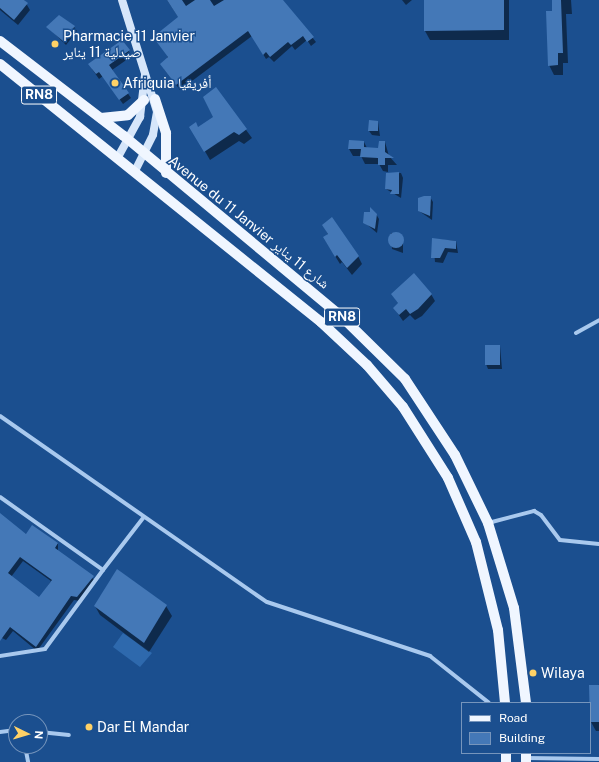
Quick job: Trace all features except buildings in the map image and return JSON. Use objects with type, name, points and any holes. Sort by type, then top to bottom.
[{"type":"main road","points":[[122,0],[166,132],[166,173]]},
{"type":"main road","name":"Avenue du 11 Janvier شارع 11 يناير","points":[[0,41],[130,140],[166,173],[343,318],[394,367],[445,438],[488,523],[514,608],[526,702]]},
{"type":"main road","name":"RN8","points":[[0,64],[118,157],[340,339],[410,416],[448,478],[480,554],[498,630],[505,702]]},
{"type":"main road","points":[[118,157],[130,140],[144,100],[145,70]]},
{"type":"main road","points":[[135,171],[145,154],[157,120],[155,99]]},
{"type":"main road","points":[[101,118],[128,115],[144,100]]},
{"type":"street","points":[[576,333],[599,320]]},
{"type":"street","points":[[0,416],[143,518],[267,602],[430,656],[488,702]]},
{"type":"street","points":[[0,497],[103,570]]},
{"type":"street","points":[[488,523],[534,511],[541,515],[560,540],[599,544]]},
{"type":"street","points":[[0,656],[40,651],[48,647],[103,570],[143,518]]},
{"type":"street","points":[[48,733],[69,735]]},
{"type":"street","points":[[526,758],[599,759]]},
{"type":"shaded area","points":[[123,633],[152,653],[140,667],[113,647]]},
{"type":"place","name":"Pharmacie 11 Janvier صيدلية 11 يناير","points":[[55,44]]},
{"type":"place","name":"Afriquia أفريقيا","points":[[115,83]]},
{"type":"place","name":"Wilaya","points":[[533,673]]},
{"type":"place","name":"Dar El Mandar","points":[[89,727]]}]
